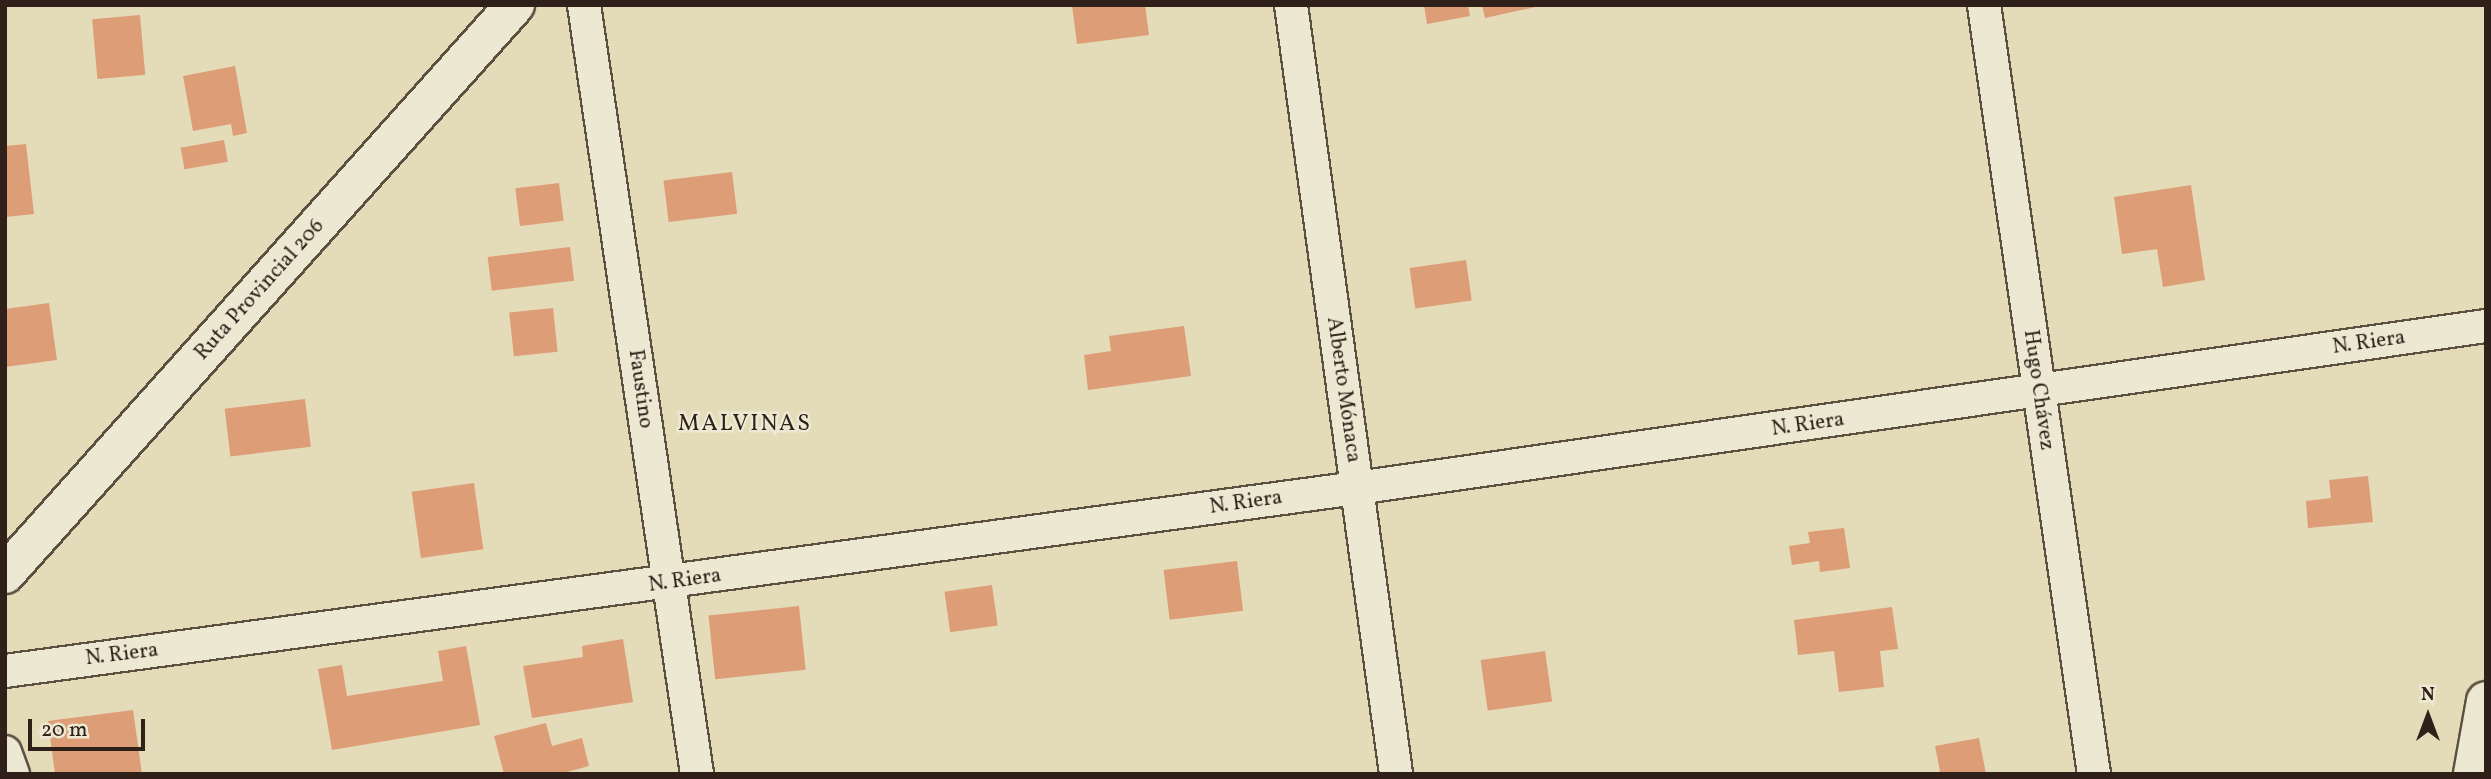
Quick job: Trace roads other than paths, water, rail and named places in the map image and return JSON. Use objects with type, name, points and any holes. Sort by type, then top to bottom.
[{"type":"main road","name":"Ruta Provincial 206","points":[[5,574],[514,5]]},
{"type":"main road","points":[[2473,774],[2486,701]]},
{"type":"street","name":"Faustino","points":[[584,5],[697,774]]},
{"type":"street","name":"Alberto Mónaca","points":[[1291,5],[1396,774]]},
{"type":"street","name":"Hugo Chávez","points":[[1984,5],[2094,774]]},
{"type":"street","name":"N. Riera","points":[[5,671],[1357,488],[2486,326]]},
{"type":"street","points":[[5,752],[13,774]]},
{"type":"district","name":"MALVINAS","points":[[745,424]]}]
